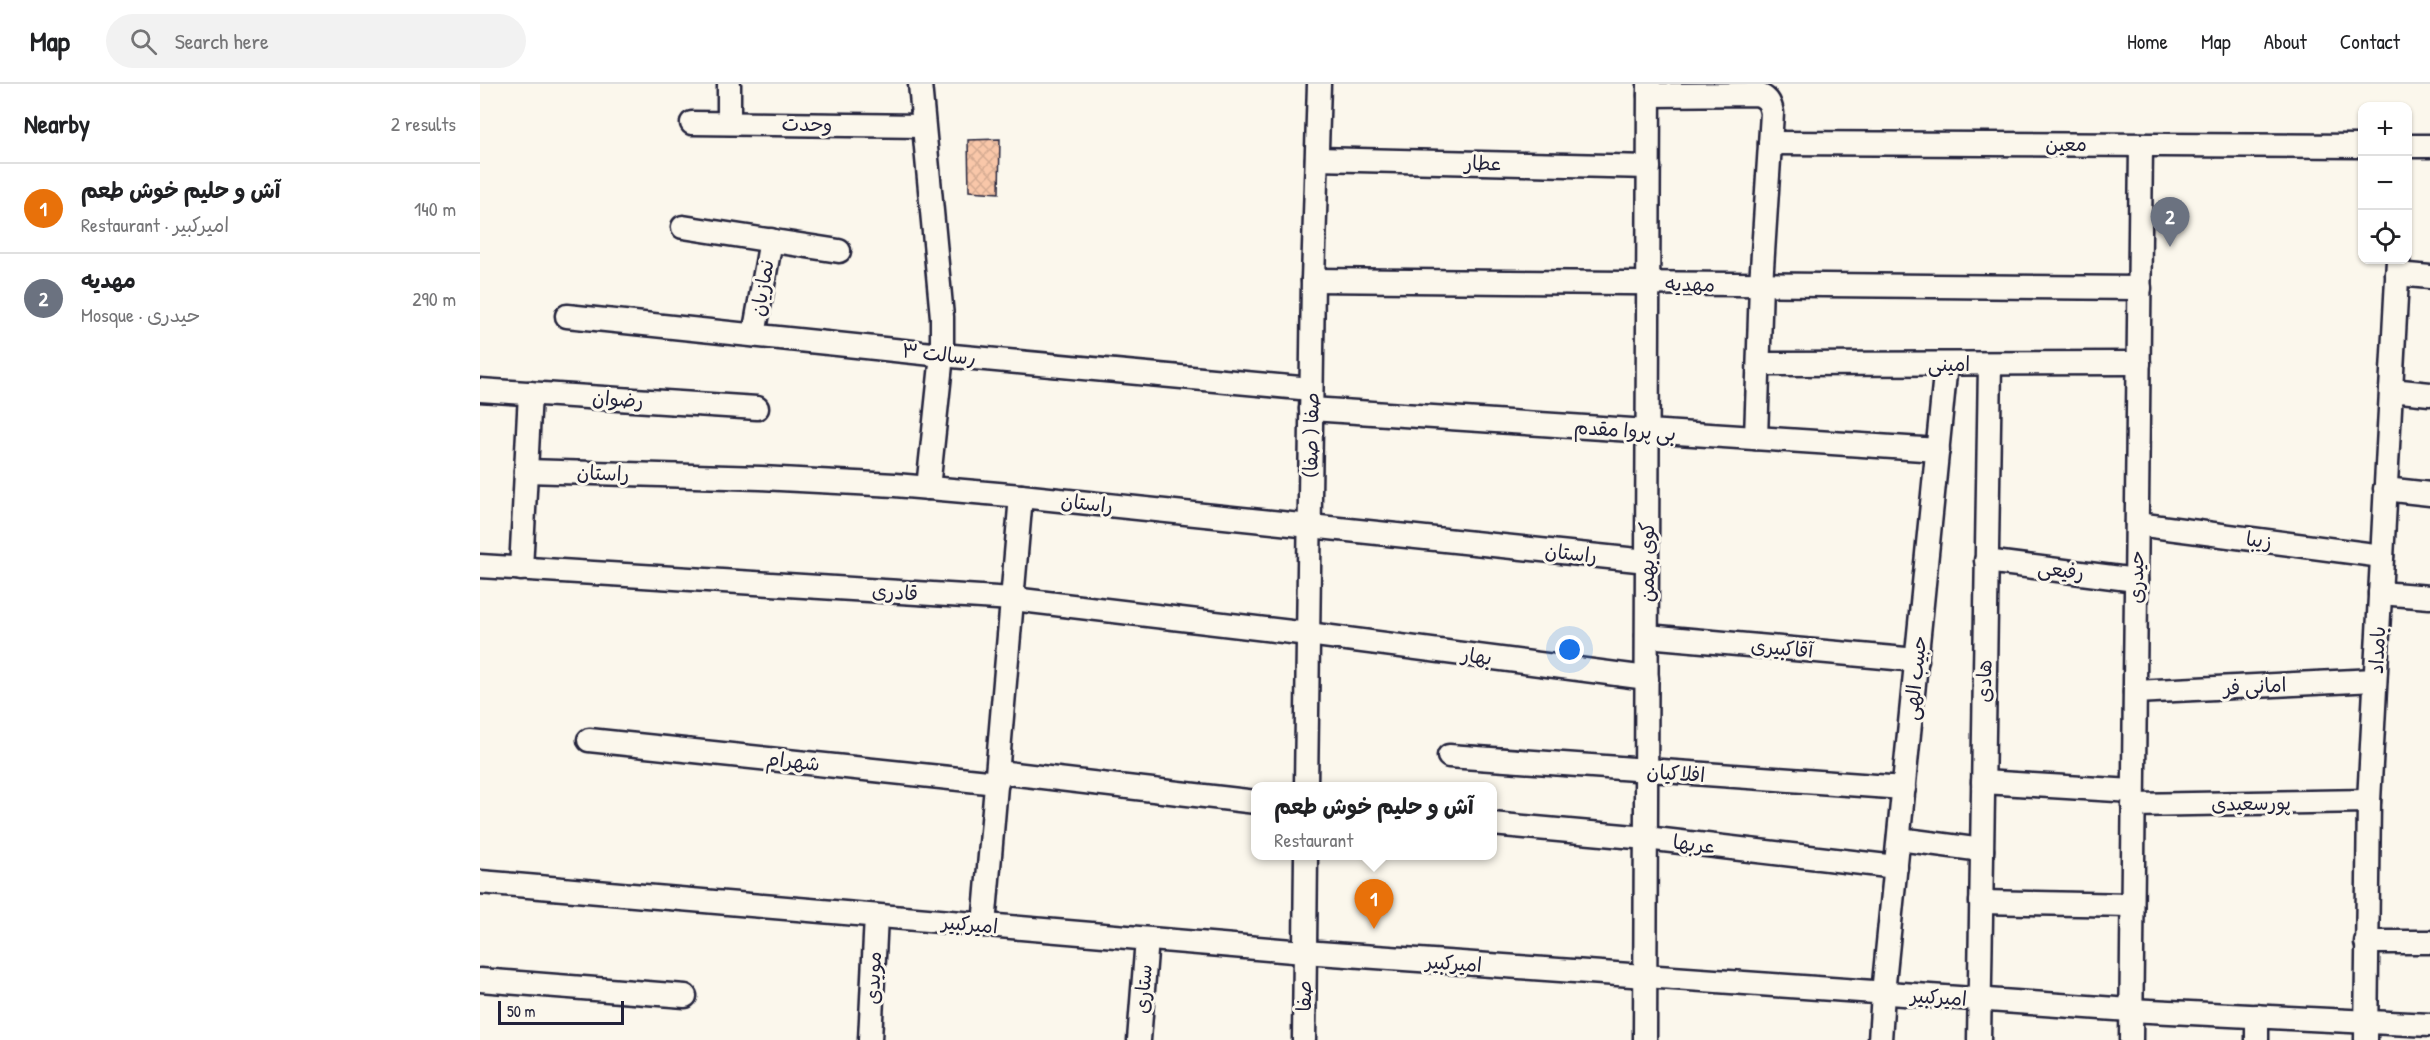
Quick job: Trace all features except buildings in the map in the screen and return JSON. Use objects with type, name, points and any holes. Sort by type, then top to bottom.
[{"type":"street","points":[[729,84],[729,123]]},
{"type":"street","points":[[920,84],[942,317],[942,355],[928,488]]},
{"type":"street","name":"صفا ( صفا)","points":[[1306,782],[1312,280],[1320,84]]},
{"type":"street","points":[[1649,90],[1706,89],[1756,94],[1764,96],[1770,103],[1772,113],[1761,284],[1756,438]]},
{"type":"street","name":"کوی بهمن","points":[[1645,1040],[1649,90]]},
{"type":"street","name":"وحدت","points":[[692,123],[923,126]]},
{"type":"street","name":"معین","points":[[1770,143],[2358,146]]},
{"type":"street","name":"حیدری","points":[[2131,1040],[2141,145]]},
{"type":"street","points":[[2412,146],[2430,146]]},
{"type":"street","name":"عطار","points":[[1317,159],[1649,167]]},
{"type":"street","points":[[683,227],[839,251]]},
{"type":"street","name":"نمازیان","points":[[754,335],[771,240]]},
{"type":"street","points":[[2397,267],[2430,277]]},
{"type":"street","name":"بامداد","points":[[2366,1031],[2368,801],[2397,267]]},
{"type":"street","name":"مهدیه","points":[[1312,280],[2140,288]]},
{"type":"street","name":"رسالت ۳","points":[[567,316],[942,355],[1311,399]]},
{"type":"street","name":"امینی","points":[[1759,364],[2139,363]]},
{"type":"street","name":"حبیب الهی","points":[[1880,1040],[1946,364]]},
{"type":"street","name":"هادی","points":[[1979,1040],[1990,364]]},
{"type":"street","name":"رضوان","points":[[480,390],[757,408]]},
{"type":"street","points":[[2391,390],[2430,394]]},
{"type":"street","points":[[521,569],[530,393]]},
{"type":"street","name":"بی پروا مقدم","points":[[1311,399],[1648,432],[1938,450]]},
{"type":"street","name":"راستان","points":[[526,471],[760,478],[928,488],[1647,561]]},
{"type":"street","points":[[2385,489],[2430,494]]},
{"type":"street","points":[[984,925],[1021,496]]},
{"type":"street","name":"زیبا","points":[[2137,524],[2382,556]]},
{"type":"street","name":"رفیعی","points":[[1986,561],[2136,580]]},
{"type":"street","name":"قادری","points":[[480,566],[1013,599],[1308,634]]},
{"type":"street","points":[[2380,593],[2430,597]]},
{"type":"street","name":"بهار","points":[[1308,634],[1647,678]]},
{"type":"street","name":"آقاکبیری","points":[[1647,636],[1917,660]]},
{"type":"street","name":"امانی فر","points":[[2134,692],[2375,680]]},
{"type":"street","name":"شهرام","points":[[589,740],[1251,802]]},
{"type":"street","name":"افلاکیان","points":[[1449,756],[1904,788]]},
{"type":"street","name":"پورسعیدی","points":[[1983,782],[2133,798],[2368,801]]},
{"type":"street","name":"عربها","points":[[1497,824],[1646,838],[1896,867]]},
{"type":"street","points":[[1899,839],[1982,850]]},
{"type":"street","points":[[1304,952],[1305,860]]},
{"type":"street","name":"امیرکبیر","points":[[480,882],[1304,952],[2130,1010],[2257,1016],[2366,1031],[2430,1025]]},
{"type":"street","points":[[1981,902],[2132,905]]},
{"type":"street","name":"مویدی","points":[[870,1040],[876,915]]},
{"type":"street","name":"ستاری","points":[[1140,1040],[1147,939]]},
{"type":"street","points":[[2366,942],[2430,942]]},
{"type":"street","name":"صفا","points":[[1304,952],[1304,1040]]},
{"type":"street","points":[[480,980],[685,996]]},
{"type":"street","points":[[2257,1016],[2257,1040]]},
{"type":"place","name":"مهدیه","points":[[2170,247]]},
{"type":"place","name":"آش و حلیم خوش طعم","points":[[1374,929]]}]
